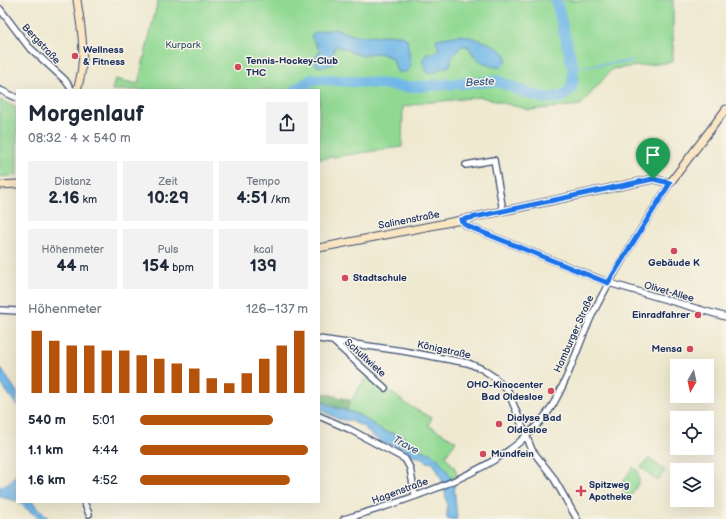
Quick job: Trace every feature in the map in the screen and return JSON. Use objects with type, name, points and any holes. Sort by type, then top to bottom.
[{"type":"street","points":[[77,0],[84,58],[77,89]]},
{"type":"street","name":"Bergstraße","points":[[0,9],[28,46],[65,80],[71,89]]},
{"type":"street","points":[[0,90],[16,98]]},
{"type":"street","name":"Hamburger Straße","points":[[455,480],[511,449],[525,437],[548,411],[558,397],[589,321],[608,283],[670,183],[726,109]]},
{"type":"street","points":[[466,165],[494,160],[503,211]]},
{"type":"street","name":"Salinenstraße","points":[[320,248],[461,220],[653,179],[670,183]]},
{"type":"street","points":[[0,185],[16,184]]},
{"type":"street","name":"Olivet-Allee","points":[[461,220],[467,226],[608,283],[726,317]]},
{"type":"street","points":[[1,310],[16,311]]},
{"type":"street","name":"Königstraße","points":[[320,339],[403,351],[468,363],[482,368],[494,377],[508,391],[515,406],[525,437],[532,450],[553,477],[577,519]]},
{"type":"street","name":"Schultwiete","points":[[334,342],[385,388]]},
{"type":"street","points":[[320,416],[349,429],[405,459],[410,468],[415,495]]},
{"type":"street","name":"Hagenstraße","points":[[344,519],[395,503],[455,480]]},
{"type":"street","points":[[84,503],[89,514]]},
{"type":"green space","name":"Kurpark","points":[[158,0],[673,0],[673,62],[612,69],[581,105],[529,110],[481,97],[422,103],[403,107],[402,147],[320,159],[320,89],[112,89],[115,79],[138,84]],"holes":[[[336,29],[355,36],[400,35],[393,59],[378,53],[370,53],[362,56],[337,46],[315,58]],[[436,39],[501,50],[474,56],[468,46],[461,46],[452,57],[434,53],[440,48]]]},
{"type":"green space","points":[[0,100],[16,108],[16,175],[0,177]]},
{"type":"green space","points":[[367,375],[382,389],[388,390],[408,405],[432,418],[428,425],[456,441],[445,456],[455,468],[457,477],[451,479],[447,471],[430,453],[415,448],[403,436],[383,431],[359,415],[346,410]]},
{"type":"green space","points":[[320,392],[350,400],[346,410],[331,406],[320,400]]},
{"type":"green space","points":[[649,458],[665,471],[657,481],[641,467]]},
{"type":"green space","points":[[633,467],[638,471],[639,482],[631,496],[626,495],[623,491],[624,486],[622,483]]},
{"type":"water","points":[[336,29],[355,36],[400,35],[407,39],[411,66],[406,72],[397,72],[393,59],[385,55],[370,53],[362,56],[337,46],[334,48],[333,64],[322,67],[316,65],[315,58],[320,51],[311,36],[316,32]]},
{"type":"water","points":[[461,35],[480,40],[496,47],[506,55],[506,62],[501,67],[491,66],[478,59],[468,46],[461,46],[452,57],[450,66],[441,68],[435,73],[427,72],[422,61],[427,53],[434,53],[439,49],[436,39]]},
{"type":"water","points":[[0,367],[16,391],[16,405],[0,382]]},
{"type":"water","name":"Trave","points":[[320,400],[331,406],[359,415],[383,431],[403,436],[415,448],[430,453],[439,460],[447,471],[454,485],[457,519],[447,519],[447,504],[443,483],[433,463],[426,462],[420,457],[412,456],[402,448],[386,444],[372,436],[364,427],[351,421],[338,419],[320,410]]},
{"type":"water","points":[[16,474],[16,501],[0,497],[0,487],[10,482]]},
{"type":"water","points":[[19,503],[34,503],[49,519],[40,519]]},
{"type":"waterway","name":"Beste","points":[[297,89],[313,79],[408,87],[497,81],[533,95],[547,98],[561,97],[571,89],[573,68],[556,0]]},
{"type":"waterway","points":[[573,68],[633,61]]},
{"type":"place","name":"Wellness & Fitness","points":[[75,56]]},
{"type":"place","name":"Tennis-Hockey-Club THC","points":[[238,67]]},
{"type":"place","name":"Gebäude K","points":[[674,251]]},
{"type":"place","name":"Stadtschule","points":[[345,278]]},
{"type":"place","name":"Einradfahrer","points":[[698,315]]},
{"type":"place","name":"Mensa","points":[[690,349]]},
{"type":"place","name":"OHO-Kinocenter Bad Oldesloe","points":[[551,391]]},
{"type":"place","name":"Dialyse Bad Oldesloe","points":[[499,424]]},
{"type":"place","name":"Mundfein","points":[[483,454]]},
{"type":"place","name":"Spitzweg Apotheke","points":[[581,491]]},
{"type":"route","points":[[653,179],[670,183],[608,283],[467,226],[461,220],[510,209],[653,179]]}]
